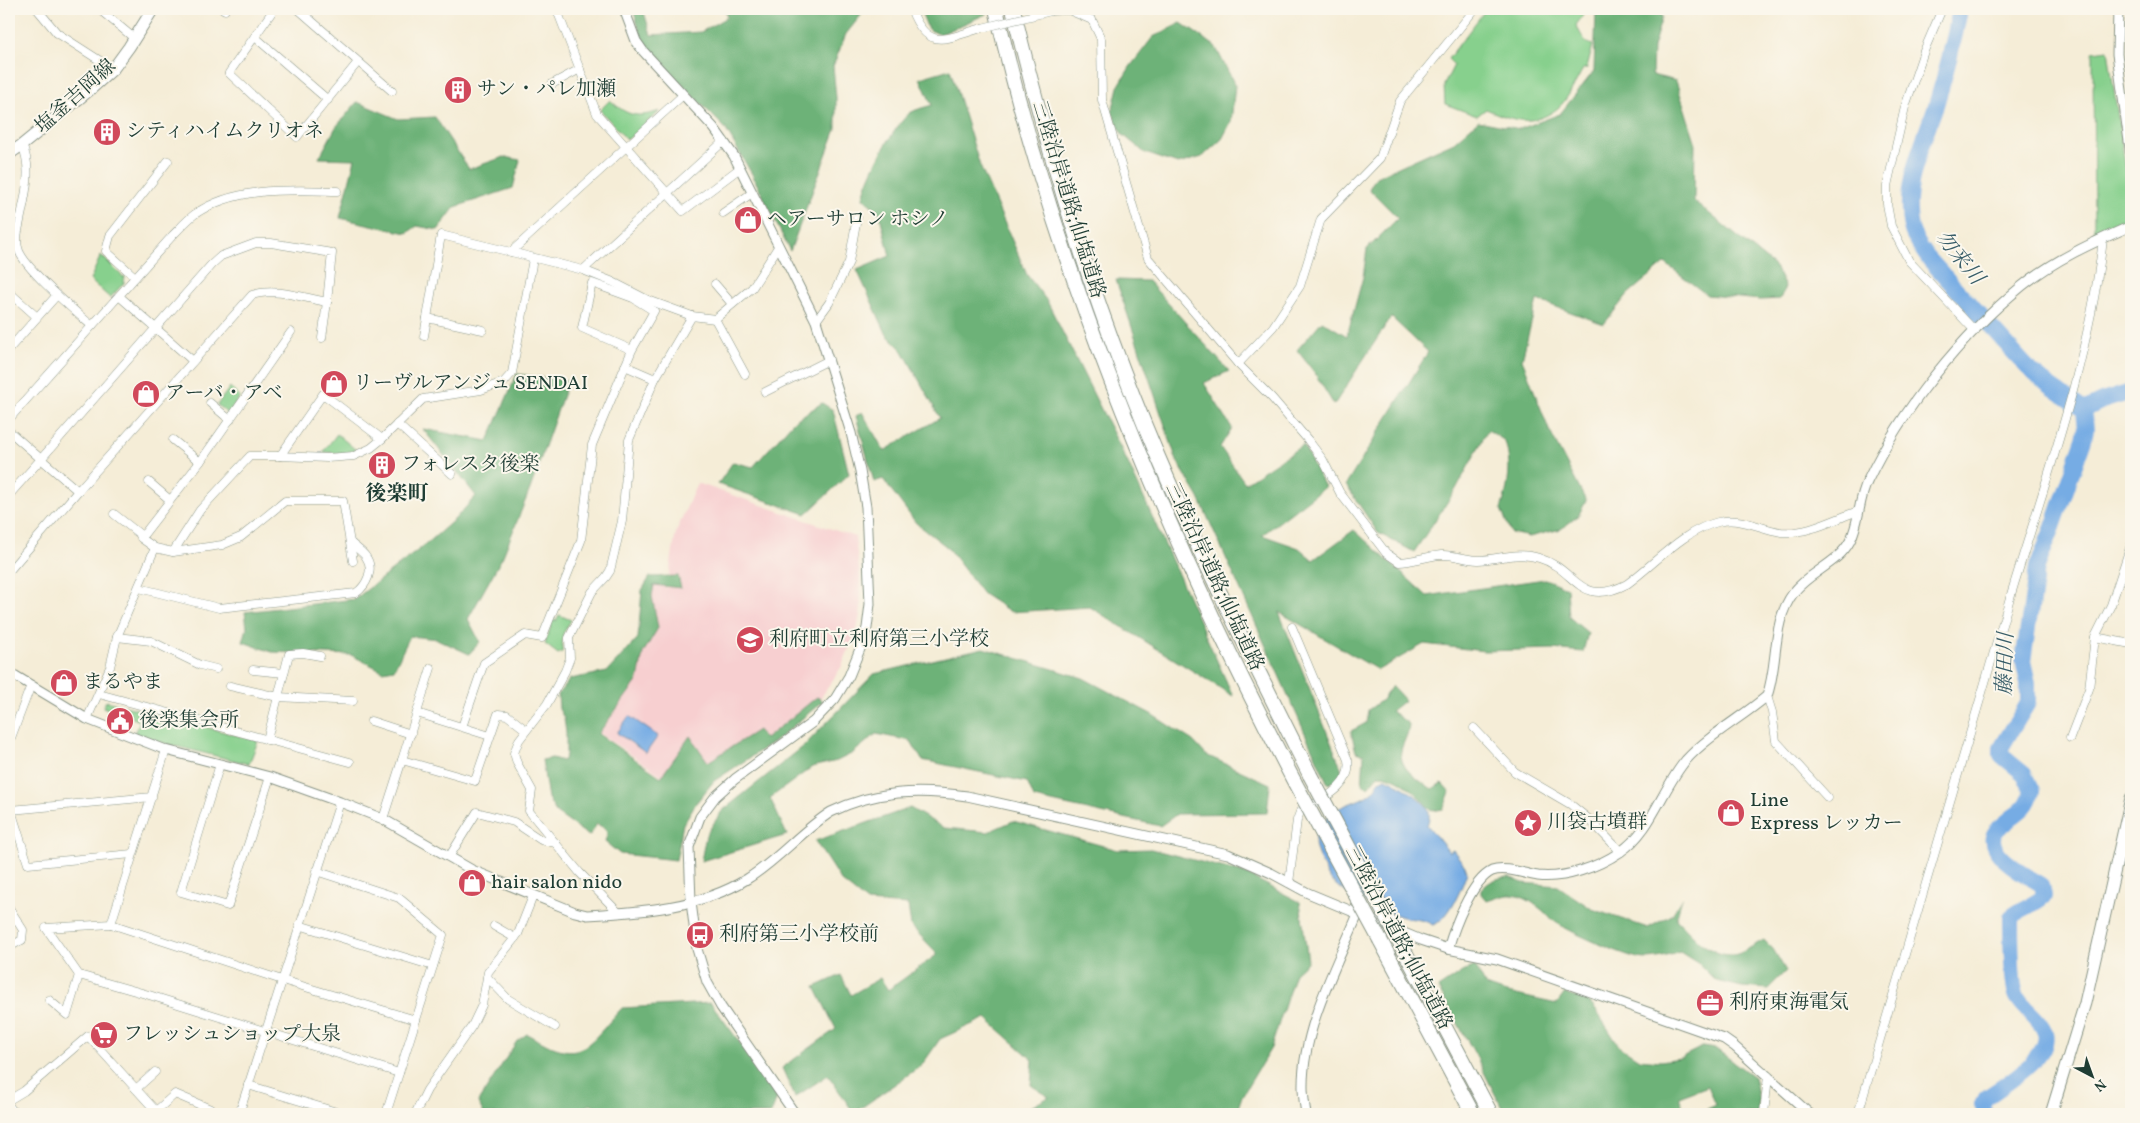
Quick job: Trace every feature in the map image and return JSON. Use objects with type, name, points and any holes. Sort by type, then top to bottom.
[{"type":"highway","name":"三陸沿岸道路;仙塩道路","points":[[996,9],[1032,148],[1104,361],[1154,486],[1200,590],[1255,705],[1473,1114]]},
{"type":"highway","name":"三陸沿岸道路;仙塩道路","points":[[1013,9],[1048,144],[1080,247],[1119,357],[1167,479],[1228,610],[1310,775],[1491,1114]]},
{"type":"main road","name":"塩釜吉岡線","points":[[9,154],[113,69],[135,39],[153,9]]},
{"type":"main road","points":[[2051,1114],[2085,1003],[2131,798]]},
{"type":"street","points":[[37,9],[57,33],[113,69]]},
{"type":"street","points":[[99,9],[135,39]]},
{"type":"street","points":[[274,9],[229,73],[297,137],[358,62]]},
{"type":"street","points":[[298,9],[392,92]]},
{"type":"street","points":[[558,9],[556,10],[597,114],[669,192],[683,211],[740,168]]},
{"type":"street","points":[[624,9],[636,41],[643,51],[724,142],[740,168],[816,321],[851,433],[866,507],[870,604],[867,628],[849,676],[835,699],[813,722],[736,779],[708,805],[693,832],[689,847],[690,902],[697,948],[707,982],[721,1007],[795,1114]]},
{"type":"street","points":[[911,9],[922,31],[935,38],[953,37],[1052,11],[1070,10],[1092,20],[1101,38],[1102,100],[1148,258],[1238,364],[1272,398],[1308,440],[1323,460],[1340,493],[1386,553],[1399,562],[1438,555],[1452,555],[1476,560],[1522,555],[1532,556],[1549,563],[1586,590],[1600,593],[1616,590],[1627,584],[1694,532],[1717,522],[1731,519],[1782,532],[1825,524],[1858,510]]},
{"type":"street","points":[[1238,364],[1273,327],[1300,286],[1321,219],[1380,158],[1400,101],[1475,9]]},
{"type":"street","points":[[1942,9],[1924,51],[1905,108],[1887,186],[1888,204],[1891,226],[1908,261],[1975,331]]},
{"type":"street","points":[[2118,9],[2117,54],[2131,156]]},
{"type":"street","points":[[255,37],[328,100]]},
{"type":"street","points":[[552,84],[580,68]]},
{"type":"street","points":[[511,252],[684,95]]},
{"type":"street","points":[[583,270],[724,142]]},
{"type":"street","points":[[22,145],[28,163],[26,189],[17,243],[20,253],[27,263],[57,294],[92,326]]},
{"type":"street","points":[[135,277],[106,251],[110,236],[168,161]]},
{"type":"street","points":[[9,419],[135,277],[188,220],[205,208],[236,196],[271,192],[337,191]]},
{"type":"street","points":[[723,213],[752,193]]},
{"type":"street","points":[[816,321],[829,303],[850,262],[857,216]]},
{"type":"street","points":[[1448,949],[1456,927],[1475,888],[1491,872],[1497,870],[1542,876],[1558,876],[1592,866],[1621,852],[1639,834],[1671,779],[1686,760],[1699,747],[1767,696],[1771,686],[1776,640],[1782,612],[1795,591],[1843,551],[1849,542],[1857,524],[1858,510],[1866,482],[1909,409],[1942,367],[1975,331],[2023,286],[2041,273],[2131,226]]},
{"type":"street","points":[[424,336],[441,235],[583,270],[613,282],[648,300],[692,316],[715,320]]},
{"type":"street","points":[[1858,1114],[1952,790],[2068,406],[2094,301],[2103,239]]},
{"type":"street","points":[[9,495],[221,256],[256,243],[272,243],[332,253],[322,338]]},
{"type":"street","points":[[715,320],[752,288],[778,247]]},
{"type":"street","points":[[173,552],[200,510],[250,456],[354,456],[371,448],[382,439],[423,399],[481,390],[504,382],[512,373],[533,259]]},
{"type":"street","points":[[462,727],[484,663],[525,635],[542,638],[581,541],[592,445],[632,350],[654,311],[633,298],[592,283],[582,328],[632,350]]},
{"type":"street","points":[[716,284],[732,304]]},
{"type":"street","points":[[9,292],[37,317]]},
{"type":"street","points":[[9,571],[252,295],[260,292],[276,293],[327,302]]},
{"type":"street","points":[[9,349],[57,294]]},
{"type":"street","points":[[119,296],[193,362]]},
{"type":"street","points":[[618,912],[580,873],[529,811],[532,790],[517,763],[514,752],[519,740],[547,704],[565,671],[570,658],[569,638],[592,592],[606,578],[610,570],[622,521],[628,440],[655,379],[692,316]]},
{"type":"street","points":[[427,318],[483,330]]},
{"type":"street","points":[[715,320],[745,374]]},
{"type":"street","points":[[142,536],[200,462],[291,332]]},
{"type":"street","points":[[765,392],[829,360]]},
{"type":"street","points":[[625,366],[655,379]]},
{"type":"street","points":[[280,456],[323,394],[382,439]]},
{"type":"street","points":[[210,402],[230,420]]},
{"type":"street","points":[[397,424],[452,474]]},
{"type":"street","points":[[9,430],[78,491]]},
{"type":"street","points":[[173,440],[200,462]]},
{"type":"street","points":[[149,482],[170,500]]},
{"type":"street","points":[[114,514],[155,548],[173,552],[222,545],[242,537],[285,501],[343,501],[353,561]]},
{"type":"street","points":[[138,588],[219,608],[356,593],[363,588],[368,577],[369,568],[366,558],[350,543]]},
{"type":"street","points":[[2070,738],[2088,690],[2095,637],[2112,605],[2131,545]]},
{"type":"street","points":[[87,719],[110,667],[117,637],[155,548]]},
{"type":"street","points":[[1289,883],[1297,820],[1300,812],[1342,786],[1350,770],[1348,760],[1292,627]]},
{"type":"street","points":[[117,637],[151,641],[200,665],[216,669]]},
{"type":"street","points":[[2095,637],[2131,644]]},
{"type":"street","points":[[267,740],[289,654],[303,653],[320,656]]},
{"type":"street","points":[[383,819],[431,668]]},
{"type":"street","points":[[253,670],[284,673]]},
{"type":"street","points":[[9,672],[87,719],[166,750],[270,777],[340,802],[383,819],[472,870],[533,896],[587,915],[674,906],[706,898],[747,879],[831,812],[876,796],[908,791],[932,791],[967,796],[1211,850],[1245,860],[1308,893],[1448,949],[1497,959],[1724,1039],[1810,1114]]},
{"type":"street","points":[[9,743],[12,726],[31,685]]},
{"type":"street","points":[[230,686],[278,697],[353,701]]},
{"type":"street","points":[[99,694],[350,762]]},
{"type":"street","points":[[1767,696],[1772,712],[1776,741],[1828,798]]},
{"type":"street","points":[[417,713],[490,736]]},
{"type":"street","points":[[402,760],[475,780],[498,714],[507,715],[526,730]]},
{"type":"street","points":[[371,721],[410,734]]},
{"type":"street","points":[[1474,728],[1515,772],[1570,804],[1621,852]]},
{"type":"street","points":[[111,924],[166,750]]},
{"type":"street","points":[[220,764],[181,892],[228,906],[270,777]]},
{"type":"street","points":[[132,854],[28,864],[10,807],[152,797]]},
{"type":"street","points":[[239,1114],[316,871],[340,802]]},
{"type":"street","points":[[449,858],[477,812],[514,822],[541,840],[556,843]]},
{"type":"street","points":[[316,871],[399,898],[443,935],[386,1114]]},
{"type":"street","points":[[415,1114],[427,1090],[472,1026],[482,1005],[488,972],[515,938],[533,896]]},
{"type":"street","points":[[9,908],[23,930],[22,940],[9,947]]},
{"type":"street","points":[[1306,1114],[1303,1088],[1310,1038],[1322,1001],[1358,914]]},
{"type":"street","points":[[399,1073],[79,975],[46,928],[111,924],[282,980],[416,1020]]},
{"type":"street","points":[[299,924],[433,966]]},
{"type":"street","points":[[494,926],[515,938]]},
{"type":"street","points":[[49,1000],[67,1016],[79,975]]},
{"type":"street","points":[[487,977],[508,999],[555,1027]]},
{"type":"street","points":[[9,1100],[24,1091],[88,1036],[156,1111],[175,1094],[222,1114]]},
{"type":"street","points":[[136,1089],[155,1072]]},
{"type":"street","points":[[1764,1114],[1768,1076]]},
{"type":"street","points":[[248,1085],[343,1114]]},
{"type":"street","points":[[9,1106],[15,1114]]},
{"type":"shaded area","name":"利府町立利府第三小学校","points":[[697,483],[855,537],[860,577],[861,610],[857,629],[842,666],[818,702],[714,780],[696,799],[599,733],[636,678],[652,581],[667,588],[676,532]]},
{"type":"green space","points":[[633,9],[643,9],[651,35],[701,32],[727,17],[725,9],[866,9],[846,34],[833,66],[836,129],[790,251],[752,174],[725,128],[643,43]]},
{"type":"green space","points":[[920,9],[985,9],[986,14],[939,34],[928,29]]},
{"type":"green space","points":[[1486,9],[1525,9],[1533,12],[1534,9],[1588,9],[1576,25],[1585,42],[1593,45],[1587,68],[1583,69],[1561,105],[1549,114],[1531,120],[1522,120],[1486,109],[1477,116],[1445,104],[1444,85],[1454,65],[1448,59]]},
{"type":"green space","points":[[1596,9],[1659,9],[1662,17],[1653,47],[1652,75],[1676,81],[1695,141],[1694,201],[1775,267],[1785,287],[1780,299],[1761,300],[1707,295],[1665,263],[1628,294],[1604,324],[1537,300],[1522,359],[1549,430],[1586,501],[1578,516],[1561,529],[1529,537],[1511,533],[1501,509],[1509,475],[1505,441],[1488,430],[1456,489],[1414,552],[1378,533],[1346,485],[1428,352],[1391,317],[1334,405],[1314,372],[1297,350],[1322,321],[1347,336],[1363,277],[1367,249],[1398,218],[1369,189],[1376,177],[1454,142],[1478,121],[1520,129],[1560,114],[1594,71]]},
{"type":"green space","points":[[1181,23],[1215,46],[1235,85],[1231,122],[1222,139],[1202,157],[1178,164],[1145,153],[1122,134],[1112,112],[1118,87],[1130,67],[1153,37]]},
{"type":"green space","points":[[2108,50],[2131,214],[2115,228],[2094,235],[2093,52]]},
{"type":"green space","points":[[950,69],[980,166],[1027,275],[1047,301],[1128,463],[1233,696],[1090,607],[1011,612],[983,594],[947,547],[916,523],[883,479],[874,482],[856,416],[862,412],[884,451],[940,418],[903,351],[887,335],[857,270],[890,256],[879,212],[863,198],[875,165],[896,129],[910,113],[932,105],[920,78]]},
{"type":"green space","points":[[610,100],[628,113],[645,115],[660,111],[627,140],[600,110]]},
{"type":"green space","points":[[357,102],[398,119],[435,117],[469,169],[504,157],[520,160],[513,188],[455,207],[438,230],[417,226],[407,233],[340,218],[355,159],[319,158],[336,127]]},
{"type":"green space","points":[[101,255],[123,277],[125,276],[124,283],[110,298],[90,280]]},
{"type":"green space","points":[[1116,280],[1148,281],[1229,371],[1204,383],[1232,428],[1220,447],[1245,483],[1303,445],[1325,487],[1262,535],[1299,548],[1313,560],[1354,530],[1427,596],[1545,579],[1567,588],[1569,617],[1588,633],[1583,652],[1553,649],[1484,651],[1424,644],[1378,670],[1279,612],[1342,770],[1338,779],[1328,784],[1199,498],[1177,461]]},
{"type":"green space","points":[[517,374],[568,381],[530,489],[503,556],[468,619],[480,642],[469,654],[437,639],[410,636],[394,669],[383,671],[351,655],[272,652],[243,642],[247,628],[245,612],[355,599],[430,541],[455,519],[476,496],[423,429],[488,441]]},
{"type":"green space","points":[[230,387],[240,397],[228,414],[217,405]]},
{"type":"green space","points":[[822,403],[833,410],[849,474],[806,514],[718,484],[733,462],[753,467],[794,421]]},
{"type":"green space","points":[[337,434],[356,450],[345,453],[323,452]]},
{"type":"green space","points":[[678,576],[681,588],[654,585],[652,596],[658,628],[643,653],[638,680],[598,734],[661,777],[690,736],[708,762],[758,730],[765,739],[817,697],[823,701],[778,739],[714,781],[696,803],[683,824],[676,860],[620,854],[605,842],[606,829],[597,824],[589,836],[556,813],[548,798],[542,760],[552,758],[563,761],[566,755],[566,733],[564,718],[559,709],[558,694],[570,679],[607,672],[638,638],[642,590],[650,577]]},
{"type":"green space","points":[[559,615],[571,620],[563,634],[562,652],[558,654],[545,644],[553,620],[556,621]]},
{"type":"green space","points":[[983,648],[1083,678],[1151,714],[1193,741],[1206,755],[1270,784],[1267,813],[1177,814],[1160,826],[1034,798],[1027,782],[922,760],[911,741],[876,734],[853,753],[837,761],[812,767],[770,798],[787,835],[701,861],[706,835],[722,811],[804,746],[874,674]]},
{"type":"green space","points":[[1392,686],[1405,700],[1391,711],[1409,724],[1408,733],[1402,747],[1402,761],[1409,772],[1432,789],[1442,783],[1450,792],[1443,809],[1432,811],[1402,782],[1386,776],[1378,775],[1368,787],[1362,784],[1364,755],[1356,752],[1351,731],[1366,723],[1368,710],[1382,700]]},
{"type":"green space","points":[[106,701],[258,741],[249,764],[167,744],[135,734],[140,721],[103,707]]},
{"type":"green space","points":[[910,808],[944,828],[988,832],[1013,821],[1118,850],[1151,849],[1244,873],[1300,902],[1308,961],[1295,973],[1271,1048],[1242,1096],[1236,1114],[1018,1114],[1049,1097],[1031,1085],[1033,1060],[986,1018],[940,1039],[922,1065],[854,1113],[828,1075],[795,1097],[782,1068],[836,1029],[815,987],[841,975],[851,995],[880,978],[888,990],[938,954],[911,926],[908,905],[867,902],[841,881],[815,841]]},
{"type":"green space","points":[[1509,877],[1523,883],[1558,886],[1592,909],[1648,928],[1672,915],[1682,898],[1676,919],[1708,948],[1724,954],[1736,955],[1764,940],[1773,949],[1786,971],[1768,989],[1742,987],[1716,981],[1699,964],[1680,952],[1649,959],[1630,956],[1561,926],[1524,898],[1509,895],[1487,901],[1481,894],[1481,890],[1490,882]]},
{"type":"green space","points":[[1475,966],[1486,986],[1503,992],[1557,1004],[1565,993],[1588,1001],[1619,1046],[1639,1059],[1661,1061],[1680,1058],[1702,1047],[1716,1049],[1754,1077],[1759,1101],[1757,1113],[1710,1114],[1707,1109],[1716,1105],[1708,1086],[1679,1097],[1686,1114],[1505,1114],[1475,1054],[1438,988]]},
{"type":"green space","points":[[711,1003],[778,1095],[771,1114],[613,1114],[592,1104],[566,1114],[484,1114],[478,1102],[517,1041],[527,1034],[545,1044],[571,1051],[590,1043],[622,1008]]},
{"type":"water","points":[[629,716],[658,736],[646,753],[617,733]]},
{"type":"water","points":[[1385,778],[1409,791],[1425,805],[1429,813],[1427,825],[1449,852],[1453,850],[1465,866],[1467,872],[1449,910],[1439,922],[1433,925],[1425,921],[1382,910],[1344,891],[1330,879],[1317,851],[1315,838],[1324,822],[1335,811],[1371,793],[1378,782]]},
{"type":"waterway","name":"勿来川","points":[[1960,9],[1943,81],[1915,165],[1909,196],[1911,228],[1916,240],[1928,258],[2028,368],[2084,410]]},
{"type":"waterway","name":"勿来川","points":[[2084,410],[2102,401],[2131,392]]},
{"type":"waterway","name":"藤田川","points":[[1985,1114],[1982,1104],[1986,1098],[2034,1061],[2041,1052],[2045,1042],[2043,1028],[2017,997],[2012,971],[2011,946],[2011,917],[2044,896],[2042,885],[2008,863],[2000,855],[1993,839],[1996,831],[2025,807],[2032,791],[2024,774],[2001,755],[2001,748],[2028,703],[2028,683],[2023,661],[2037,567],[2084,439],[2086,429],[2084,410]]},
{"type":"place","name":"サン・パレ加瀬","points":[[458,90]]},
{"type":"place","name":"シティハイムクリオネ","points":[[107,132]]},
{"type":"place","name":"ヘアーサロン ホシノ","points":[[748,220]]},
{"type":"place","name":"リーヴルアンジュ SENDAI","points":[[334,384]]},
{"type":"place","name":"アーバ・アベ","points":[[146,394]]},
{"type":"place","name":"フォレスタ後楽","points":[[382,465]]},
{"type":"place","name":"利府町立利府第三小学校","points":[[750,640]]},
{"type":"place","name":"まるやま","points":[[64,683]]},
{"type":"place","name":"後楽集会所","points":[[120,721]]},
{"type":"place","name":"Line Express レッカー","points":[[1731,813]]},
{"type":"place","name":"川袋古墳群","points":[[1528,823]]},
{"type":"place","name":"hair salon nido","points":[[472,883]]},
{"type":"place","name":"利府第三小学校前","points":[[700,935]]},
{"type":"place","name":"利府東海電気","points":[[1710,1003]]},
{"type":"place","name":"フレッシュショップ大泉","points":[[104,1035]]},
{"type":"district","name":"後楽町","points":[[397,494]]}]
